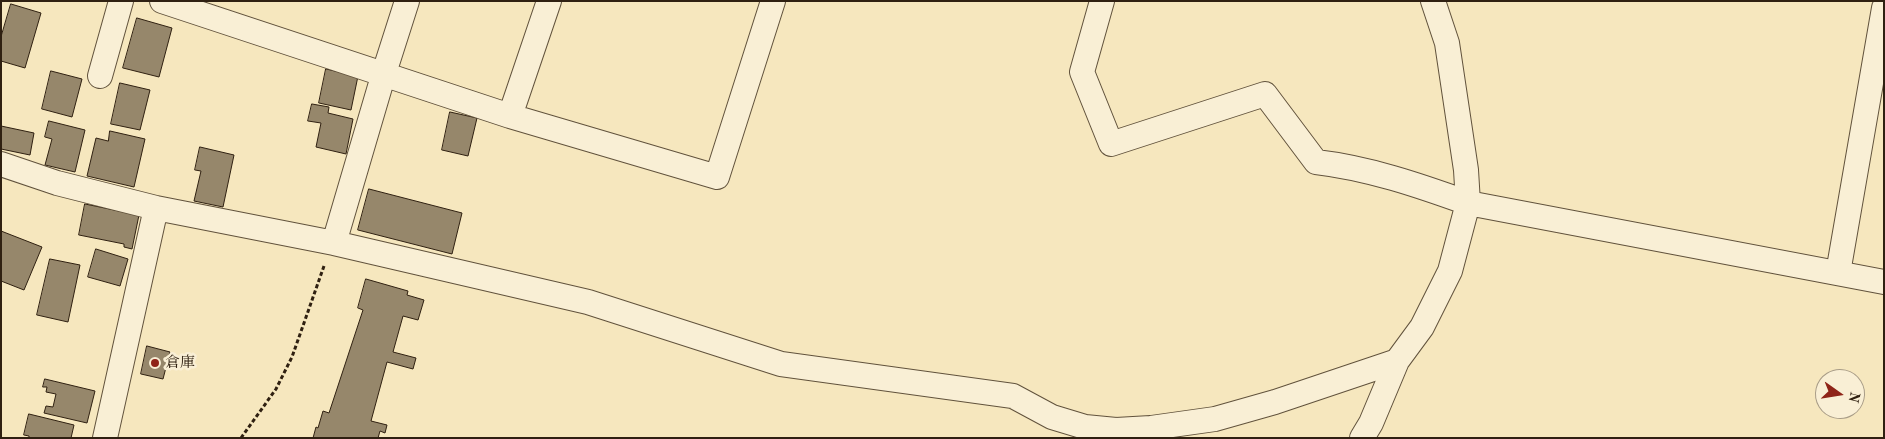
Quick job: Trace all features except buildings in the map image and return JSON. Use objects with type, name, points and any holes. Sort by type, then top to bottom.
[{"type":"street","points":[[100,76],[121,1]]},
{"type":"street","points":[[162,1],[510,116],[717,177],[773,1]]},
{"type":"street","points":[[334,243],[384,73],[408,1]]},
{"type":"street","points":[[510,116],[549,1]]},
{"type":"street","points":[[1102,1],[1082,72],[1111,144],[1265,94],[1316,162],[1340,165],[1411,183],[1468,203],[1884,282]]},
{"type":"street","points":[[1362,438],[1371,423],[1397,361],[1422,327],[1450,271],[1468,203],[1466,170],[1447,43],[1433,1]]},
{"type":"street","points":[[1838,273],[1884,8]]},
{"type":"street","points":[[1,164],[57,183],[156,208],[334,243],[588,302],[781,364],[1013,396],[1052,417],[1085,427],[1116,430],[1151,428],[1215,419],[1275,402],[1397,361]]},
{"type":"street","points":[[105,438],[156,208]]},
{"type":"path","points":[[241,438],[276,389],[292,357],[327,255],[334,243]]},
{"type":"place","name":"倉庫","points":[[155,363]]}]
